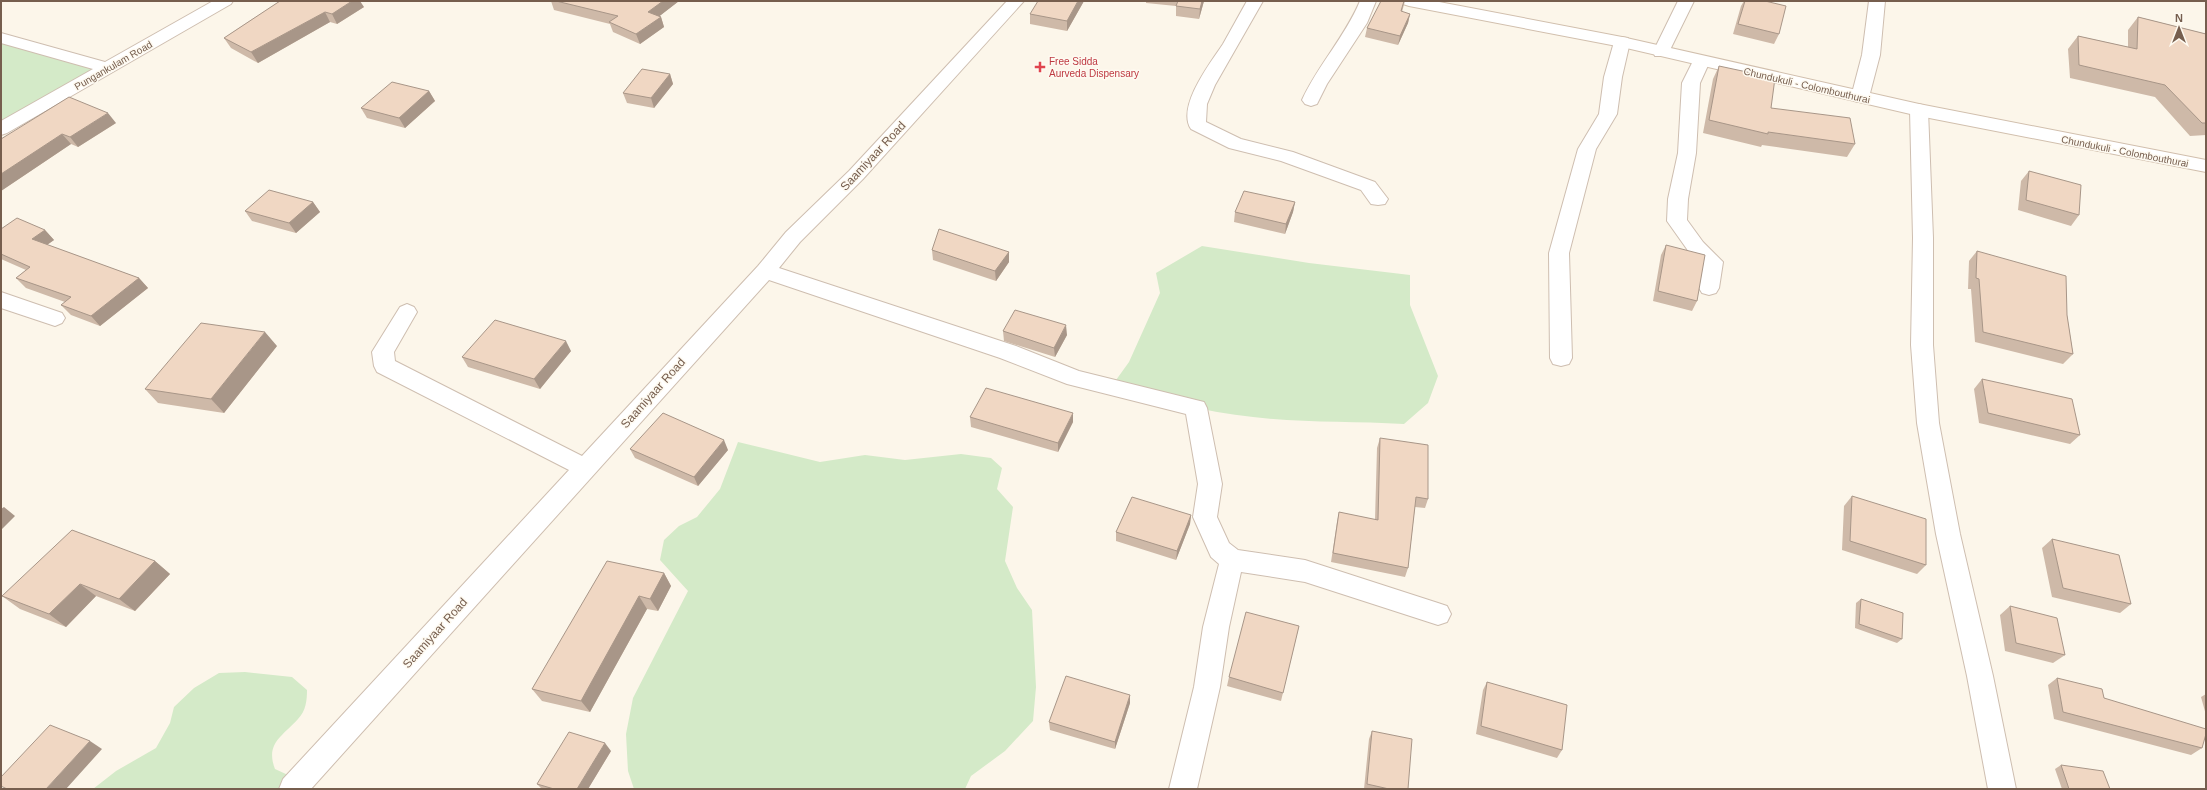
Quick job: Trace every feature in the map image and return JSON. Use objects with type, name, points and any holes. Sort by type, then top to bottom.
[{"type":"street","name":"Pungankulam Road","points":[[1,129],[225,1]]},
{"type":"street","name":"Saamiyaar Road","points":[[303,786],[585,468],[765,271],[794,237],[866,165],[1016,1]]},
{"type":"street","points":[[1255,1],[1206,85],[1198,104],[1197,125],[1235,144],[1286,156],[1368,186],[1378,199]]},
{"type":"street","points":[[1310,100],[1318,84],[1360,23],[1368,1]]},
{"type":"street","name":"Chundukuli - Colombouthurai","points":[[1409,1],[1622,42],[1919,110],[2206,166]]},
{"type":"street","points":[[1661,52],[1686,1]]},
{"type":"street","points":[[1860,97],[1870,55],[1877,1]]},
{"type":"street","points":[[1,38],[107,68]]},
{"type":"street","points":[[1561,358],[1558,294],[1559,253],[1587,149],[1608,114],[1613,77],[1622,42]]},
{"type":"street","points":[[1701,61],[1691,83],[1686,153],[1678,199],[1677,220],[1696,247],[1713,262],[1708,288]]},
{"type":"street","points":[[1919,110],[1923,238],[1922,345],[1928,423],[1948,534],[1980,676],[2002,789]]},
{"type":"street","points":[[765,271],[1008,352],[1075,378],[1196,408],[1210,484],[1205,517],[1220,550],[1232,560],[1305,571],[1438,614]]},
{"type":"street","points":[[1,300],[55,318]]},
{"type":"street","points":[[407,312],[383,352],[386,366],[585,468]]},
{"type":"street","points":[[1183,789],[1207,687],[1216,627],[1232,560]]},
{"type":"green space","points":[[1,38],[107,68],[1,129]]},
{"type":"green space","points":[[1202,246],[1309,263],[1410,275],[1410,305],[1438,376],[1428,403],[1404,424],[1291,420],[1217,412],[1182,405],[1111,387],[1129,362],[1160,293],[1156,273]]},
{"type":"green space","points":[[738,442],[820,462],[865,455],[905,460],[961,454],[991,458],[1002,468],[997,489],[1013,507],[1005,561],[1017,588],[1032,610],[1036,687],[1033,721],[1005,751],[971,776],[965,789],[634,789],[628,771],[626,734],[633,698],[688,591],[660,560],[664,540],[679,526],[697,517],[720,489]]},
{"type":"green space","points":[[245,672],[292,677],[307,690],[306,701],[301,716],[281,735],[274,746],[272,753],[275,769],[301,781],[293,789],[93,789],[116,771],[156,748],[170,723],[174,707],[194,688],[219,673]]},
{"type":"building","points":[[280,1],[352,1],[332,14],[325,12],[251,52],[224,38]]},
{"type":"building","points":[[556,1],[663,1],[648,12],[661,17],[636,34],[609,22],[618,16]]},
{"type":"building","points":[[1038,1],[1078,1],[1067,21],[1030,14]]},
{"type":"building","points":[[1178,1],[1202,1],[1200,9],[1176,6]]},
{"type":"building","points":[[1381,1],[1404,1],[1401,11],[1410,14],[1400,36],[1367,28]]},
{"type":"building","points":[[1745,1],[1765,1],[1786,6],[1779,34],[1738,24]]},
{"type":"building","points":[[2138,17],[2206,34],[2206,123],[2202,123],[2165,85],[2079,65],[2078,36],[2137,49]]},
{"type":"building","points":[[1719,66],[1775,78],[1771,108],[1850,118],[1855,144],[1768,132],[1768,134],[1709,120]]},
{"type":"building","points":[[642,69],[670,74],[651,98],[623,93]]},
{"type":"building","points":[[392,82],[429,91],[399,118],[361,108]]},
{"type":"building","points":[[69,97],[108,113],[70,137],[62,134],[1,174],[1,139]]},
{"type":"building","points":[[2029,171],[2081,185],[2079,215],[2026,200]]},
{"type":"building","points":[[269,190],[313,202],[289,223],[245,211]]},
{"type":"building","points":[[1244,191],[1295,202],[1286,224],[1235,212]]},
{"type":"building","points":[[17,218],[45,230],[32,239],[139,278],[91,316],[61,305],[71,297],[16,278],[30,267],[1,254],[1,229]]},
{"type":"building","points":[[939,229],[1009,252],[995,271],[932,250]]},
{"type":"building","points":[[1666,245],[1705,255],[1697,301],[1658,291]]},
{"type":"building","points":[[1977,251],[2066,276],[2067,315],[2073,354],[1983,332],[1979,279],[1976,278]]},
{"type":"building","points":[[1015,310],[1066,325],[1054,348],[1003,331]]},
{"type":"building","points":[[495,320],[566,341],[534,379],[462,357]]},
{"type":"building","points":[[201,323],[265,332],[211,399],[145,389]]},
{"type":"building","points":[[1982,379],[2072,399],[2080,435],[1988,413]]},
{"type":"building","points":[[986,388],[1073,413],[1058,443],[970,417]]},
{"type":"building","points":[[663,413],[724,440],[694,477],[630,449]]},
{"type":"building","points":[[1380,438],[1428,445],[1428,499],[1416,497],[1408,568],[1333,553],[1339,512],[1378,520]]},
{"type":"building","points":[[1852,496],[1926,519],[1926,565],[1850,541]]},
{"type":"building","points":[[1132,497],[1191,515],[1177,551],[1116,532]]},
{"type":"building","points":[[72,530],[155,561],[119,599],[80,584],[49,614],[2,596]]},
{"type":"building","points":[[2052,539],[2119,555],[2131,604],[2063,588]]},
{"type":"building","points":[[607,561],[664,573],[650,599],[639,596],[581,701],[532,689]]},
{"type":"building","points":[[1861,599],[1903,613],[1902,639],[1859,624]]},
{"type":"building","points":[[2010,606],[2057,618],[2065,655],[2016,643]]},
{"type":"building","points":[[1246,612],[1299,626],[1283,693],[1229,677]]},
{"type":"building","points":[[1066,676],[1130,695],[1115,742],[1049,722]]},
{"type":"building","points":[[2057,678],[2102,689],[2104,698],[2206,729],[2202,748],[2063,712]]},
{"type":"building","points":[[1487,682],[1567,705],[1562,750],[1481,726]]},
{"type":"building","points":[[50,725],[90,741],[46,789],[7,789],[1,786],[1,777]]},
{"type":"building","points":[[1372,731],[1412,739],[1408,789],[1389,789],[1367,784]]},
{"type":"building","points":[[569,732],[605,743],[577,789],[554,789],[537,784]]},
{"type":"building","points":[[2061,765],[2103,771],[2110,789],[2069,789]]},
{"type":"place","name":"Free Sidda Aurveda Dispensary","points":[[1040,67]]}]
